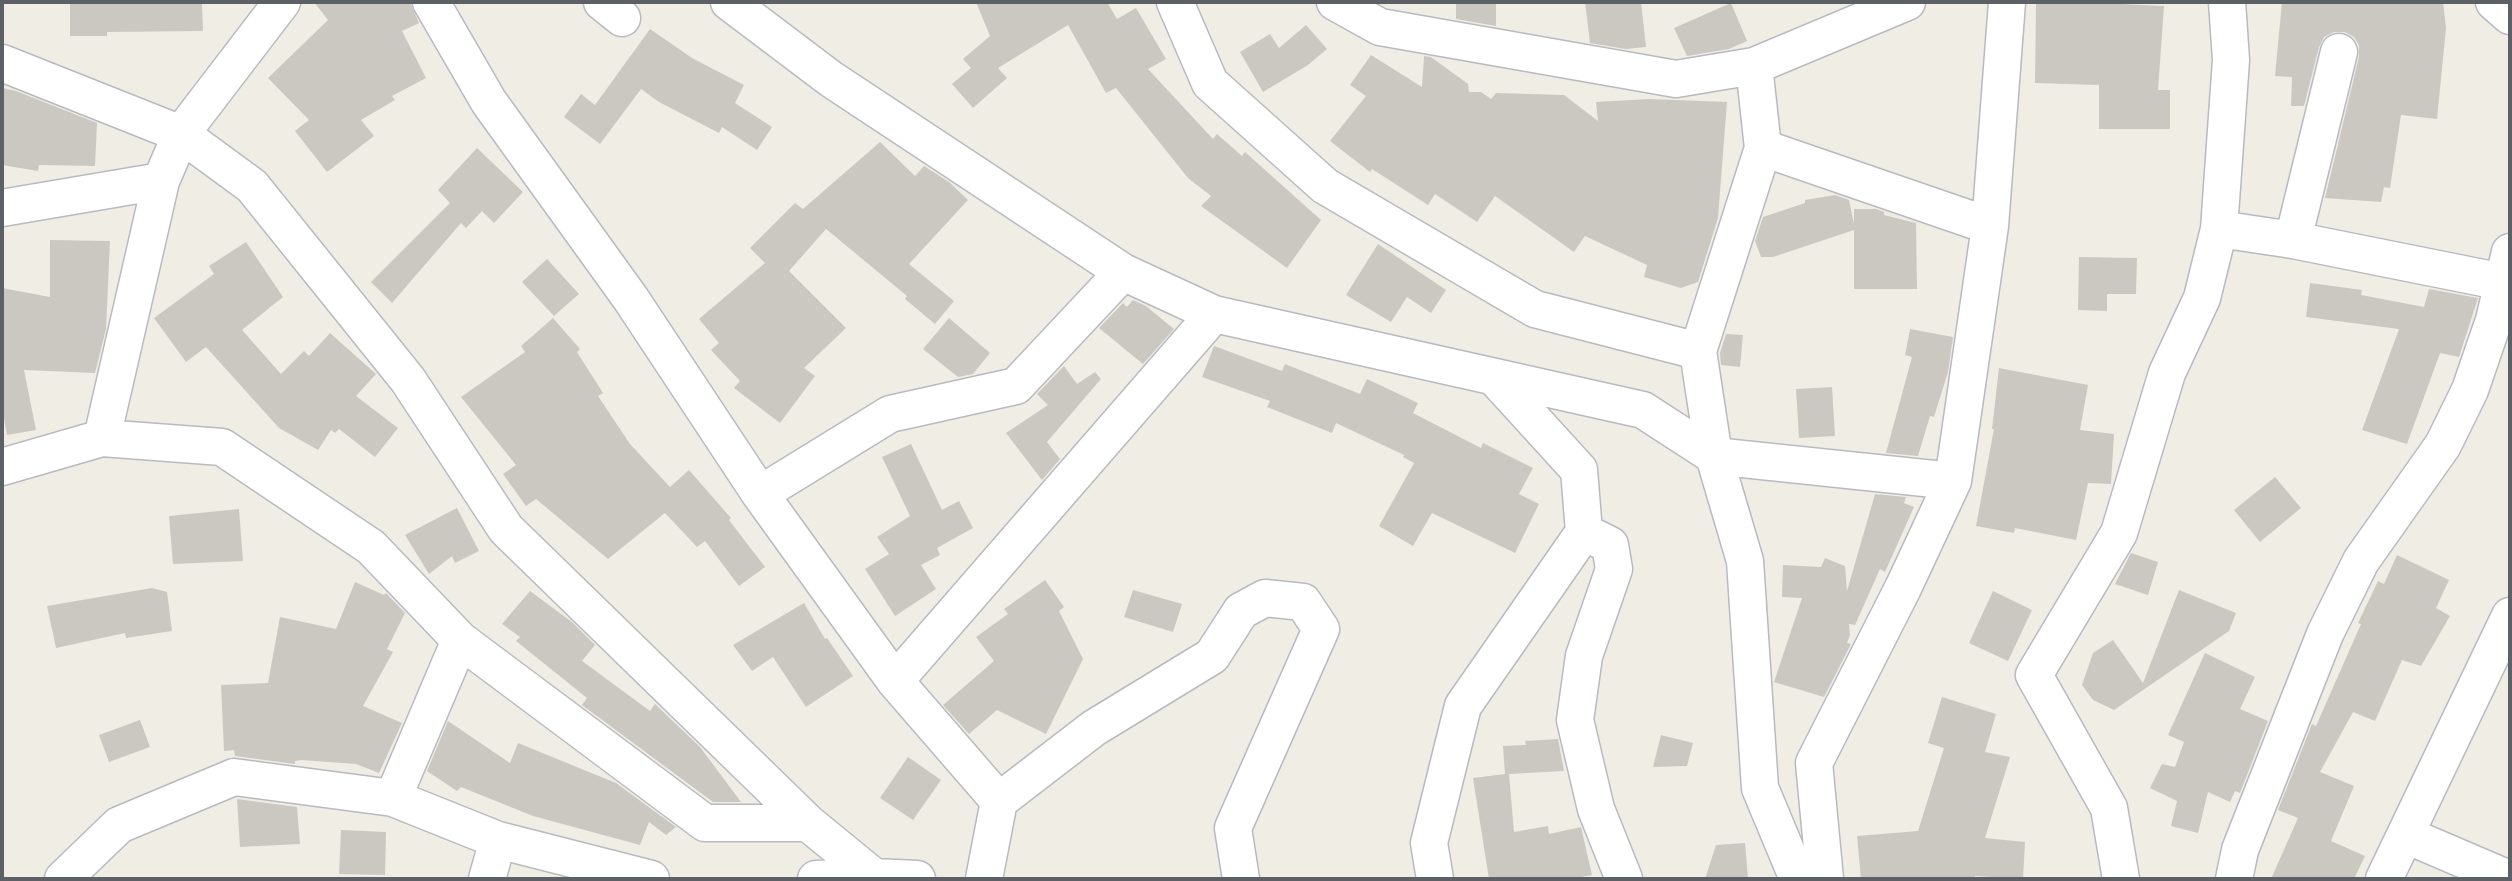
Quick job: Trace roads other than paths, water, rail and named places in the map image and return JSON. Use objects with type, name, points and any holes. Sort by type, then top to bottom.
[{"type":"street","points":[[102,438],[161,181],[181,134],[282,2]]},
{"type":"street","points":[[431,2],[489,102],[631,299],[760,494],[895,681],[999,801]]},
{"type":"street","points":[[729,2],[831,79],[1123,272],[1214,314],[1643,410],[1714,456],[1953,481]]},
{"type":"street","points":[[1175,2],[1210,83],[1325,186],[1535,309],[1698,351]]},
{"type":"street","points":[[1335,2],[1380,27],[1676,79],[1754,66],[1907,2]]},
{"type":"street","points":[[1825,879],[1814,763],[1903,588],[1953,481],[1990,226],[2007,2]]},
{"type":"street","points":[[2121,879],[2109,808],[2034,675],[2119,533],[2167,373],[2202,298],[2219,229],[2231,60],[2227,2]]},
{"type":"street","points":[[2494,2],[2510,16]]},
{"type":"street","points":[[2293,240],[2339,52]]},
{"type":"street","points":[[2,63],[181,134],[252,186],[408,380],[506,529],[808,823],[874,877]]},
{"type":"street","points":[[1754,66],[1763,148],[1698,351],[1714,456],[1745,561],[1760,788],[1798,879]]},
{"type":"street","points":[[1763,148],[1990,226]]},
{"type":"street","points":[[2,208],[161,181]]},
{"type":"street","points":[[2219,229],[2506,267],[2494,320],[2470,390],[2443,445],[2361,561],[2325,634],[2240,850],[2234,879]]},
{"type":"street","points":[[760,494],[890,414],[1016,386],[1123,272]]},
{"type":"street","points":[[895,681],[1214,314]]},
{"type":"street","points":[[1435,879],[1429,843],[1463,706],[1584,532],[1579,470],[1496,379]]},
{"type":"street","points":[[2,467],[102,438],[222,447],[371,547],[460,640],[705,823],[808,823]]},
{"type":"street","points":[[1584,532],[1610,545],[1614,569],[1584,656],[1575,720],[1596,809],[1624,879]]},
{"type":"street","points":[[984,879],[999,801],[1094,728],[1212,656],[1241,611],[1265,598],[1303,602],[1321,629],[1233,828],[1241,879]]},
{"type":"street","points":[[2384,879],[2510,616]]},
{"type":"street","points":[[393,798],[460,640]]},
{"type":"street","points":[[63,879],[119,825],[234,777],[393,798],[498,840],[651,879]]},
{"type":"street","points":[[2406,835],[2509,879]]},
{"type":"street","points":[[487,879],[498,840]]},
{"type":"street","points":[[816,879],[917,879]]}]
